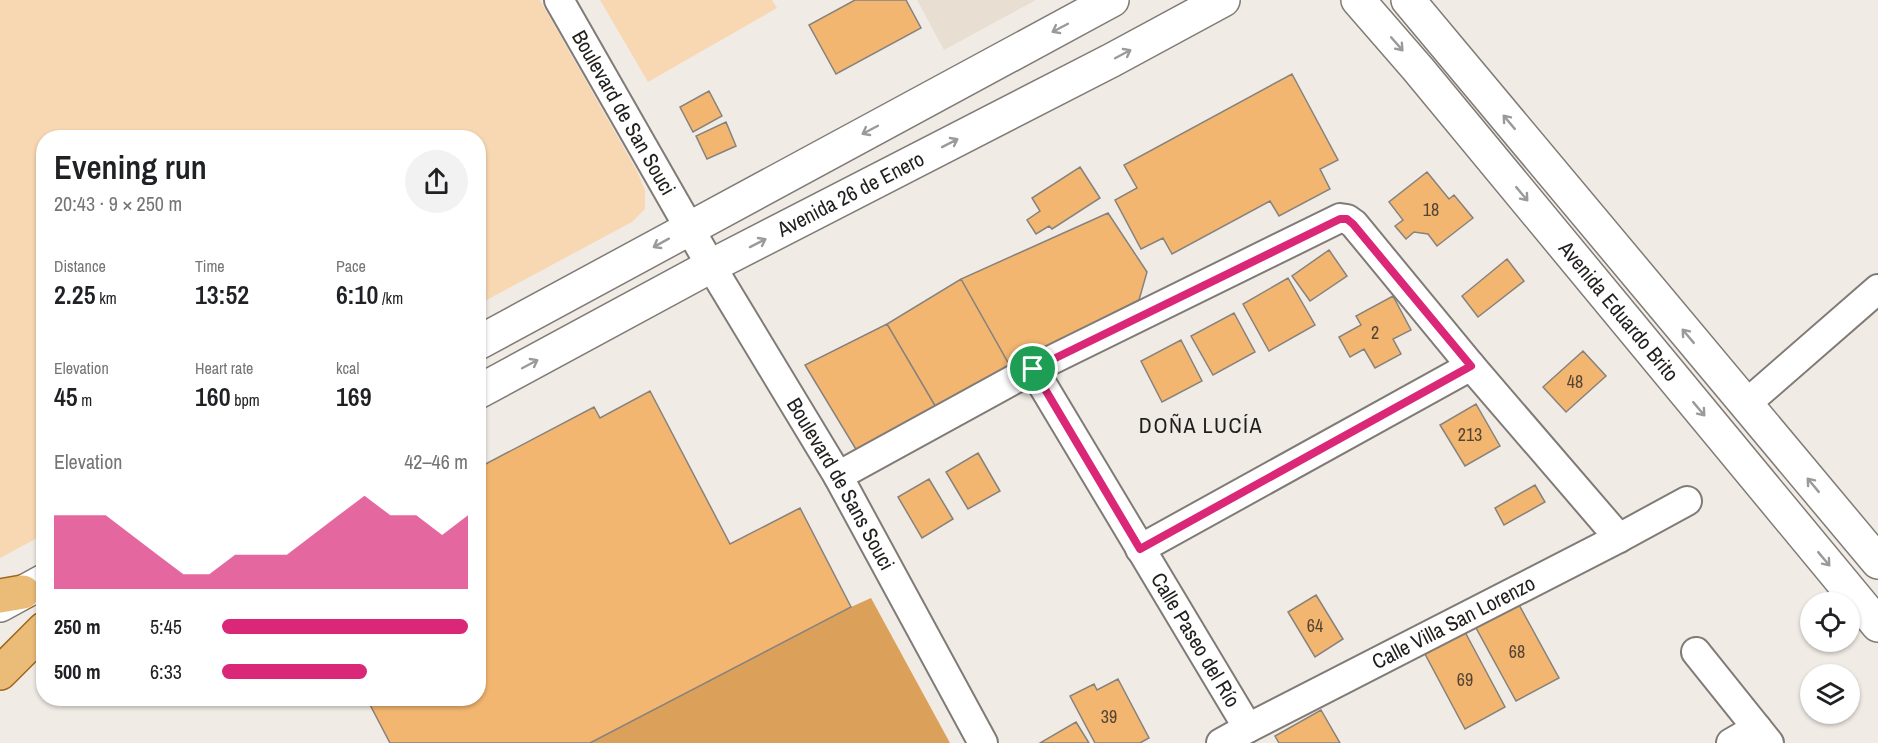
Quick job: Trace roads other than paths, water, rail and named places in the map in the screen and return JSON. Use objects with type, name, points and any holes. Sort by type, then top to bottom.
[{"type":"main road","points":[[0,673],[36,635]]},
{"type":"street","name":"Boulevard de San Souci","points":[[559,0],[690,227]]},
{"type":"street","points":[[486,339],[1112,0]]},
{"type":"street","name":"Avenida 26 de Enero","points":[[486,388],[711,266],[1223,0]]},
{"type":"street","name":"Avenida Eduardo Brito","points":[[1358,0],[1878,625]]},
{"type":"street","name":"Avenida Eduardo Brito","points":[[1408,0],[1878,562]]},
{"type":"street","points":[[838,476],[1033,369],[1340,219],[1347,219],[1619,538]]},
{"type":"street","name":"Boulevard de Sans Souci","points":[[690,227],[711,266],[838,476],[983,743]]},
{"type":"street","points":[[1746,404],[1878,290]]},
{"type":"street","points":[[1140,549],[1471,366]]},
{"type":"street","name":"Calle Paseo del Río","points":[[1033,369],[1248,728]]},
{"type":"street","name":"Calle Villa San Lorenzo","points":[[1221,743],[1688,501]]},
{"type":"street","points":[[0,652],[36,632]]},
{"type":"street","points":[[1696,652],[1763,736],[1731,743]]},
{"type":"district","name":"DOÑA LUCÍA","points":[[1201,425]]}]
